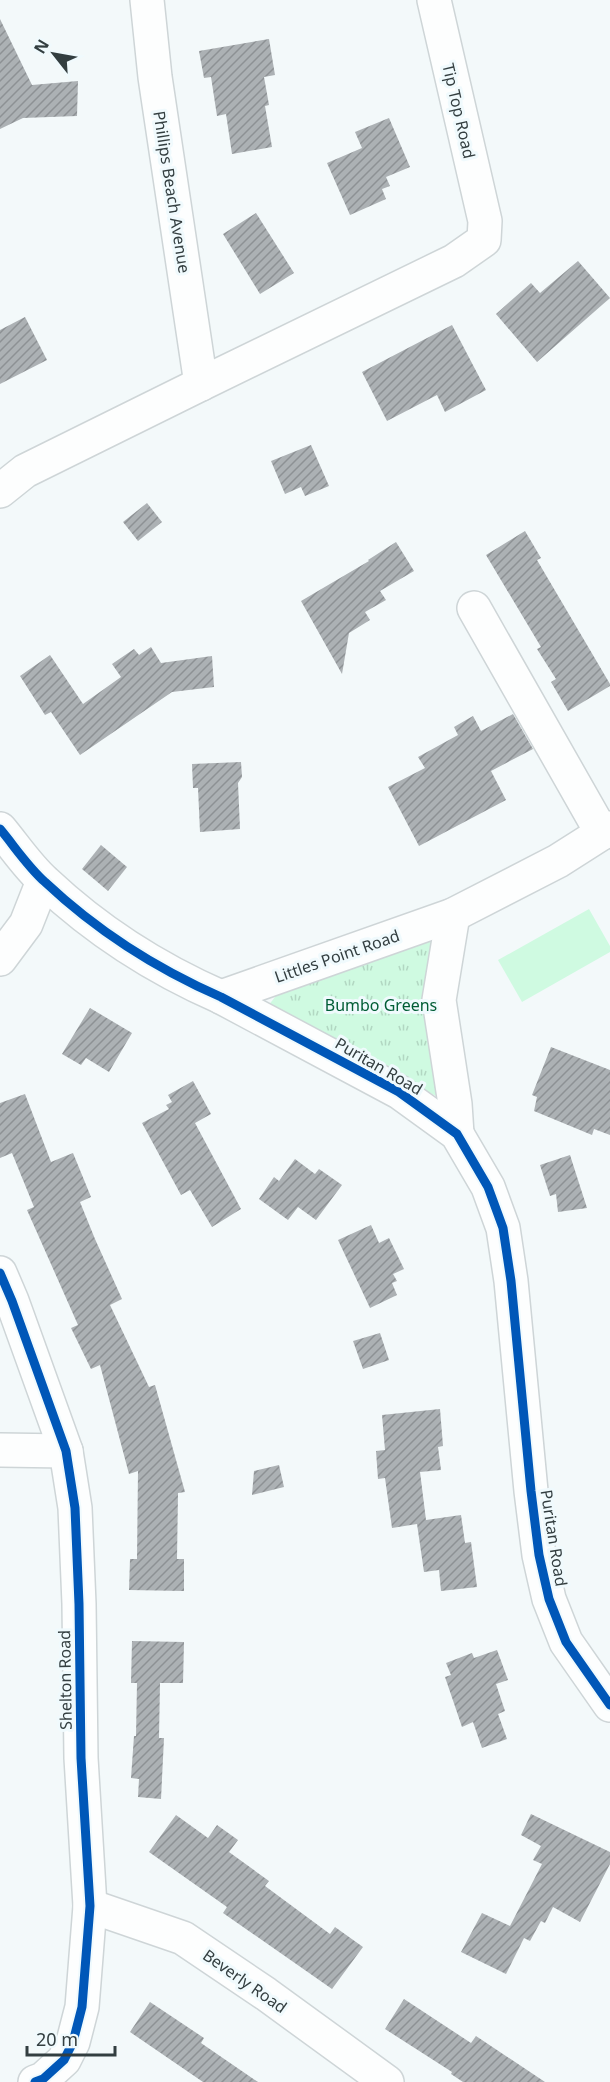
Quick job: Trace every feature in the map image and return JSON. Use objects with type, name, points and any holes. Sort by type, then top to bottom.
[{"type":"street","name":"Phillips Beach Avenue","points":[[147,0],[154,77],[201,384]]},
{"type":"street","name":"Tip Top Road","points":[[201,384],[454,261],[484,240],[485,221],[434,0]]},
{"type":"street","points":[[0,491],[25,471],[201,384]]},
{"type":"street","points":[[474,608],[606,830]]},
{"type":"street","name":"Puritan Road","points":[[0,830],[43,881],[104,932],[192,984],[221,996],[399,1092],[457,1134],[488,1187],[503,1228],[511,1281],[531,1491],[539,1555],[549,1599],[566,1642],[610,1705]]},
{"type":"street","name":"Littles Point Road","points":[[221,996],[453,915],[558,861],[606,830]]},
{"type":"street","points":[[0,959],[26,924],[43,881]]},
{"type":"street","points":[[453,915],[440,1000],[457,1134]]},
{"type":"street","name":"Shelton Road","points":[[0,1273],[66,1451],[75,1508],[80,1604],[81,1758],[90,1906],[82,2007],[73,2042],[64,2060],[43,2079],[35,2082]]},
{"type":"street","points":[[0,1450],[66,1451]]},
{"type":"street","name":"Beverly Road","points":[[90,1906],[183,1938],[266,1994],[387,2082]]},
{"type":"green space","points":[[589,909],[610,946],[610,952],[522,1002],[498,960]]},
{"type":"green space","name":"Bumbo Greens","points":[[436,931],[436,1096],[268,1006],[289,979]]},
{"type":"building","points":[[0,19],[32,85],[78,81],[77,116],[23,118],[0,129]]},
{"type":"building","points":[[269,39],[275,75],[264,77],[269,105],[265,106],[272,147],[232,154],[226,114],[217,116],[211,77],[204,78],[199,51]]},
{"type":"building","points":[[389,118],[410,167],[386,177],[390,186],[382,189],[386,199],[350,215],[327,163],[362,148],[355,132]]},
{"type":"building","points":[[256,213],[294,273],[260,294],[223,234]]},
{"type":"building","points":[[578,261],[610,298],[537,362],[496,314],[531,283],[540,293]]},
{"type":"building","points":[[25,317],[47,360],[0,384],[0,330]]},
{"type":"building","points":[[452,325],[486,390],[445,412],[437,395],[387,421],[362,372]]},
{"type":"building","points":[[311,445],[329,486],[305,496],[301,487],[285,494],[271,461]]},
{"type":"building","points":[[147,503],[162,522],[138,541],[123,522]]},
{"type":"building","points":[[525,531],[541,558],[537,560],[610,684],[568,711],[551,682],[556,679],[537,649],[541,647],[486,555]]},
{"type":"building","points":[[396,542],[414,571],[380,591],[386,600],[365,612],[370,620],[349,633],[342,674],[301,601],[369,561]]},
{"type":"building","points":[[151,647],[161,663],[212,656],[214,687],[172,692],[80,755],[51,712],[45,715],[20,676],[50,655],[83,704],[121,677],[112,664],[134,649],[139,655]]},
{"type":"building","points":[[513,714],[533,749],[491,771],[506,800],[419,846],[388,787],[425,768],[418,757],[458,735],[454,727],[473,716],[481,731]]},
{"type":"building","points":[[241,762],[242,777],[238,783],[240,829],[200,832],[198,788],[193,788],[192,764]]},
{"type":"building","points":[[101,845],[127,867],[108,891],[82,869]]},
{"type":"building","points":[[90,1008],[132,1033],[109,1072],[86,1058],[81,1065],[62,1054]]},
{"type":"building","points":[[551,1047],[610,1070],[610,1135],[594,1129],[592,1135],[534,1111],[537,1097],[532,1095]]},
{"type":"building","points":[[193,1081],[211,1114],[195,1123],[241,1209],[212,1227],[190,1190],[181,1195],[142,1123],[169,1109],[166,1105],[172,1102],[168,1095]]},
{"type":"building","points":[[25,1094],[51,1162],[73,1153],[91,1197],[80,1202],[122,1299],[110,1305],[149,1387],[155,1385],[185,1492],[178,1493],[177,1559],[184,1559],[184,1591],[129,1590],[130,1559],[137,1559],[138,1471],[129,1474],[100,1365],[91,1369],[71,1328],[78,1325],[27,1210],[34,1207],[12,1153],[0,1158],[0,1103]]},
{"type":"building","points":[[570,1155],[587,1208],[558,1212],[556,1194],[550,1196],[540,1165]]},
{"type":"building","points":[[295,1159],[315,1174],[319,1169],[342,1185],[316,1220],[298,1207],[288,1220],[259,1199],[274,1177],[279,1181]]},
{"type":"building","points":[[371,1225],[379,1243],[389,1238],[404,1269],[393,1274],[397,1281],[392,1283],[397,1295],[370,1308],[338,1240]]},
{"type":"building","points":[[380,1333],[389,1360],[363,1369],[353,1341]]},
{"type":"building","points":[[440,1409],[443,1446],[438,1447],[441,1470],[420,1472],[426,1520],[461,1515],[465,1543],[471,1542],[477,1587],[441,1591],[439,1570],[424,1572],[417,1524],[392,1528],[385,1478],[378,1479],[376,1451],[385,1450],[382,1415]]},
{"type":"building","points":[[279,1465],[284,1487],[252,1495],[254,1471]]},
{"type":"building","points":[[132,1641],[184,1642],[183,1683],[160,1683],[159,1738],[164,1738],[161,1799],[138,1797],[139,1779],[131,1778],[134,1736],[136,1736],[137,1683],[131,1683]]},
{"type":"building","points":[[497,1650],[508,1680],[496,1684],[505,1711],[498,1714],[507,1739],[482,1748],[473,1722],[462,1727],[445,1677],[451,1675],[446,1663],[472,1653],[474,1658]]},
{"type":"building","points":[[531,1814],[610,1852],[610,1864],[580,1922],[553,1907],[545,1923],[541,1921],[530,1941],[524,1938],[506,1974],[461,1952],[482,1913],[510,1926],[542,1864],[533,1860],[541,1846],[521,1835]]},
{"type":"building","points":[[176,1815],[208,1838],[217,1825],[238,1840],[229,1852],[269,1881],[265,1886],[330,1934],[335,1927],[363,1947],[332,1989],[223,1913],[227,1907],[149,1852]]},
{"type":"building","points":[[404,1999],[471,2043],[476,2036],[545,2082],[463,2082],[451,2074],[452,2072],[385,2029]]},
{"type":"building","points":[[150,2002],[204,2038],[201,2043],[258,2082],[203,2082],[130,2032]]},
{"type":"cycle path","points":[[0,829],[45,882],[85,916],[128,947],[174,974],[399,1092],[457,1134],[488,1187],[503,1228],[511,1281],[531,1491],[539,1555],[549,1599],[566,1642],[610,1705]]},
{"type":"cycle path","points":[[0,1273],[66,1451],[75,1508],[81,1758],[90,1906],[82,2007],[73,2042],[64,2060],[43,2079],[35,2082]]}]
